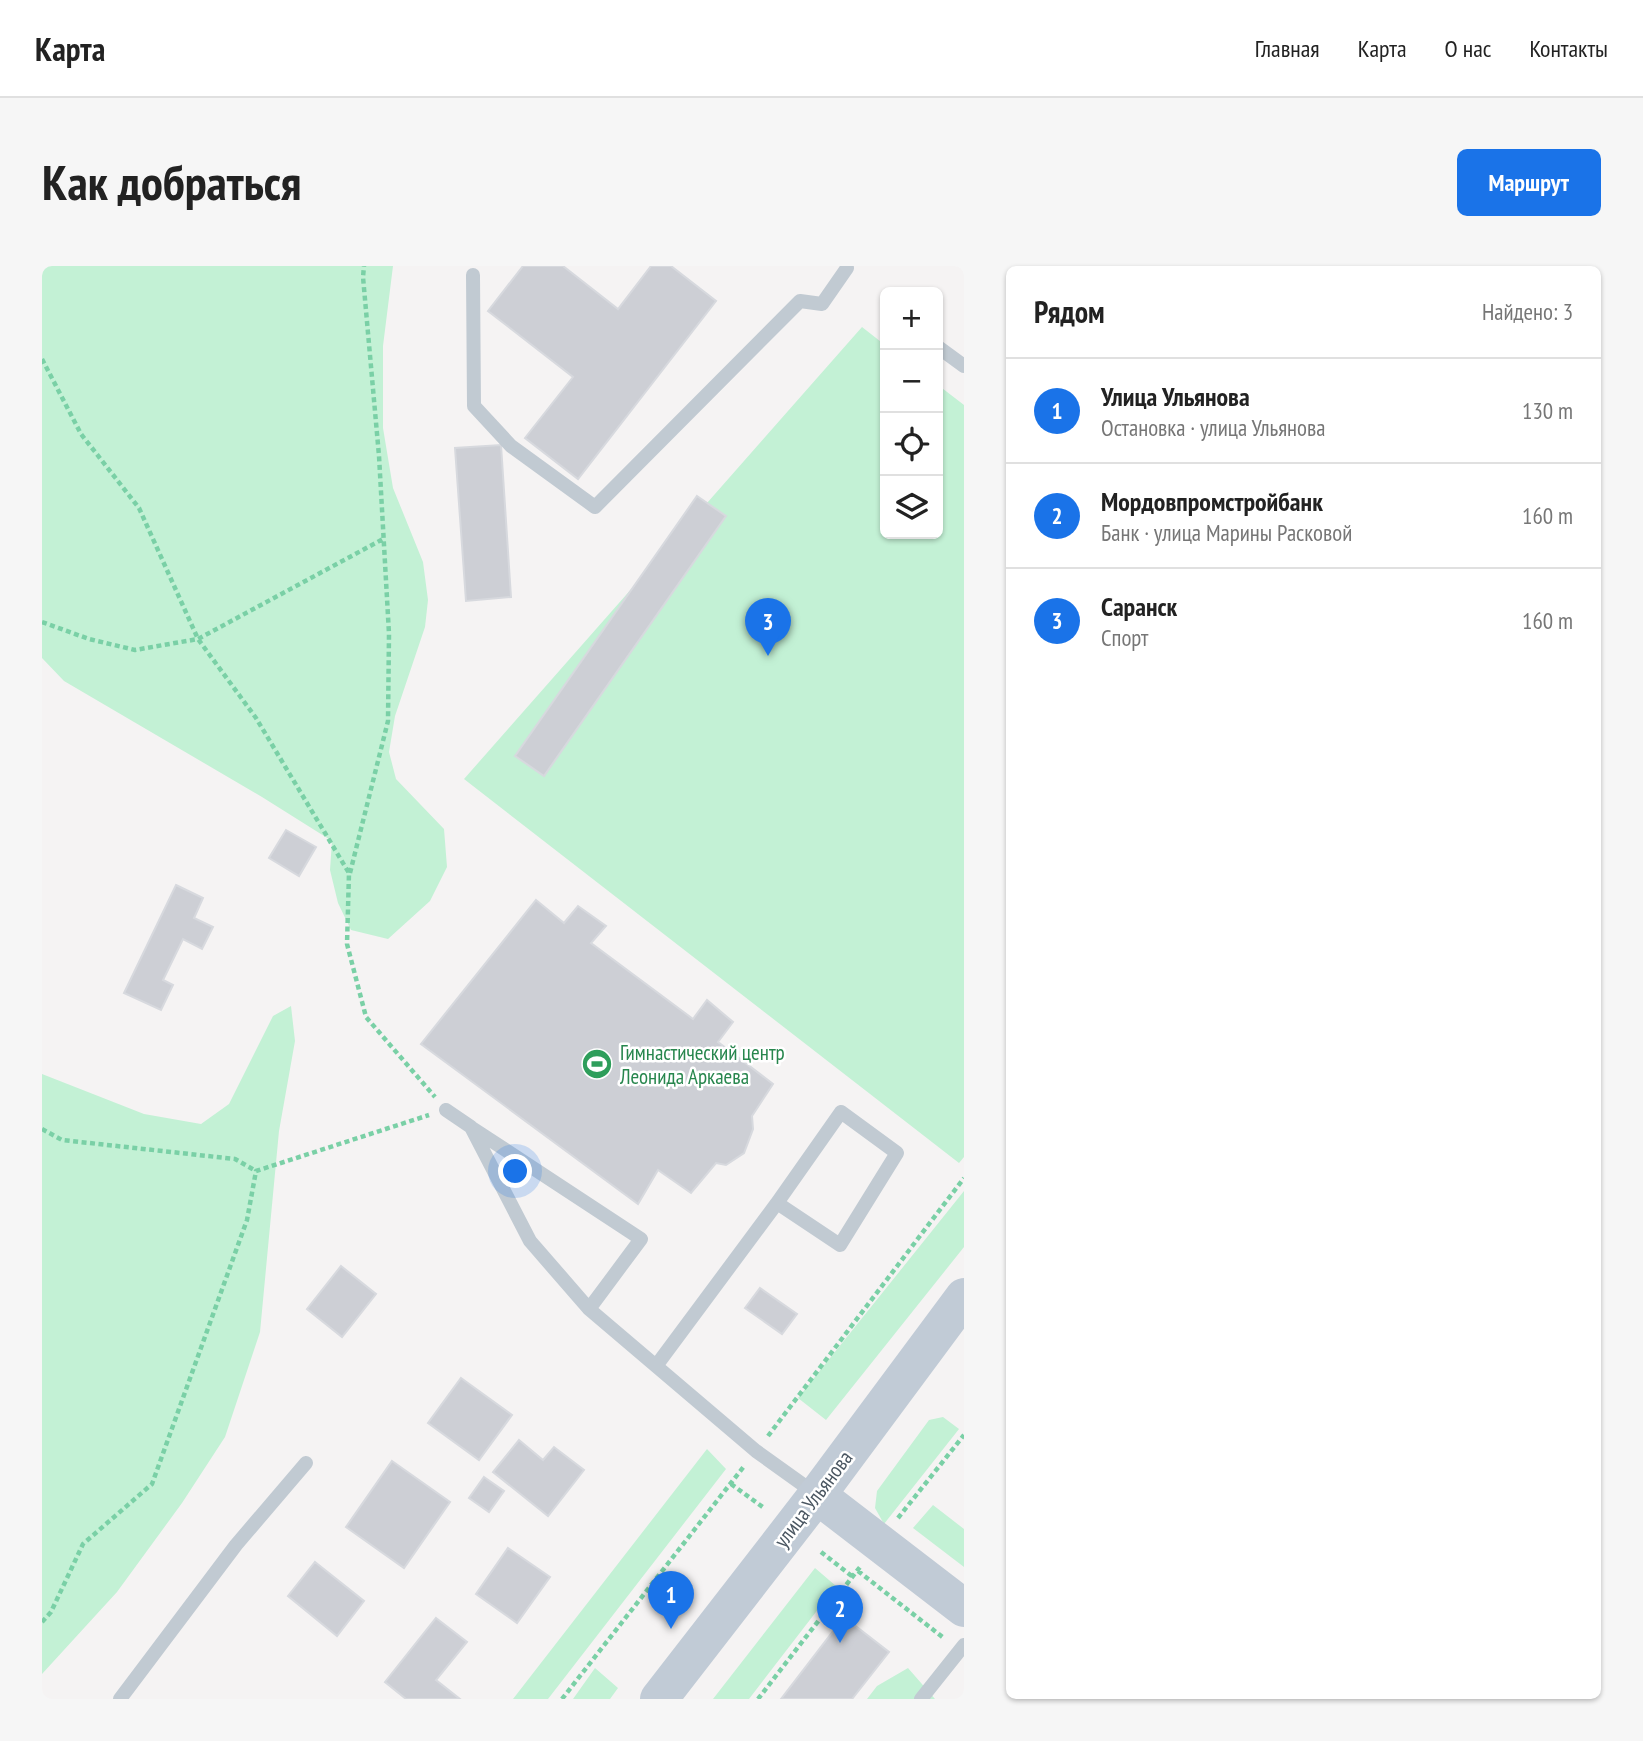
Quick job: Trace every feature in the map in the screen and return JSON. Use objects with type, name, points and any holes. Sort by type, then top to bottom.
[{"type":"main road","name":"улица Ульянова","points":[[659,1699],[817,1495],[964,1297]]},
{"type":"main road","points":[[817,1495],[964,1608]]},
{"type":"lane","points":[[473,275],[474,406],[511,446],[595,507],[800,301],[822,304],[847,268]]},
{"type":"lane","points":[[942,350],[964,366]]},
{"type":"lane","points":[[446,1110],[640,1239],[589,1309]]},
{"type":"lane","points":[[656,1366],[841,1112],[897,1153],[840,1245],[777,1203]]},
{"type":"lane","points":[[471,1127],[530,1241],[589,1309],[756,1451],[817,1495]]},
{"type":"lane","points":[[120,1699],[236,1545],[306,1463]]},
{"type":"lane","points":[[921,1699],[962,1647]]},
{"type":"path","points":[[42,1129],[62,1140],[235,1159],[256,1171],[446,1110],[366,1017],[347,944],[349,873],[388,721],[389,634],[364,266]]},
{"type":"path","points":[[42,359],[81,434],[139,508],[198,639],[256,718],[349,873]]},
{"type":"path","points":[[42,622],[89,639],[135,650],[198,639],[383,539]]},
{"type":"path","points":[[42,1622],[51,1612],[83,1544],[152,1484],[247,1220],[256,1171]]},
{"type":"path","points":[[730,1484],[764,1508]]},
{"type":"path","points":[[821,1552],[853,1577]]},
{"type":"path","points":[[858,1571],[962,1647]]},
{"type":"green space","points":[[42,266],[393,266],[383,346],[383,428],[393,488],[423,562],[428,600],[425,627],[395,716],[389,752],[396,779],[444,829],[447,867],[430,901],[388,939],[351,930],[338,903],[330,870],[332,841],[64,681],[42,658]]},
{"type":"green space","points":[[862,327],[880,341],[880,539],[943,539],[943,389],[964,405],[964,1157],[959,1163],[464,779]]},
{"type":"green space","points":[[291,1006],[295,1041],[279,1131],[260,1332],[225,1437],[182,1503],[117,1592],[42,1674],[42,1074],[144,1114],[201,1124],[229,1104],[273,1016]]},
{"type":"green space","points":[[964,1191],[964,1247],[826,1420],[798,1398]]},
{"type":"green space","points":[[943,1417],[959,1429],[884,1524],[875,1508],[877,1491],[929,1420]]},
{"type":"green space","points":[[707,1449],[726,1469],[548,1699],[513,1699]]},
{"type":"green space","points":[[933,1505],[964,1529],[964,1567],[913,1528]]},
{"type":"green space","points":[[815,1568],[836,1586],[749,1699],[713,1699]]},
{"type":"green space","points":[[595,1668],[618,1688],[610,1699],[573,1699]]},
{"type":"green space","points":[[908,1668],[935,1699],[867,1699],[877,1686]]},
{"type":"building","points":[[523,266],[563,266],[618,309],[651,266],[671,266],[716,301],[578,479],[525,438],[573,377],[488,311]]},
{"type":"building","points":[[501,445],[511,597],[466,601],[455,448]]},
{"type":"building","points":[[697,496],[726,516],[544,776],[515,756]]},
{"type":"building","points":[[286,830],[316,847],[299,876],[269,858]]},
{"type":"building","points":[[176,885],[203,898],[194,918],[213,927],[202,949],[183,939],[163,980],[173,985],[161,1010],[124,993]]},
{"type":"building","name":"Гимнастический центр Леонида Аркаева","points":[[536,900],[564,923],[578,906],[606,926],[591,943],[693,1019],[707,1000],[733,1022],[718,1042],[773,1084],[752,1116],[753,1129],[744,1153],[726,1165],[716,1163],[691,1193],[658,1170],[638,1204],[421,1044]]},
{"type":"building","points":[[341,1266],[376,1294],[342,1337],[307,1309]]},
{"type":"building","points":[[760,1288],[797,1314],[782,1334],[745,1308]]},
{"type":"building","points":[[461,1378],[512,1415],[479,1460],[428,1423]]},
{"type":"building","points":[[519,1440],[543,1460],[554,1447],[584,1470],[548,1516],[493,1472]]},
{"type":"building","points":[[392,1461],[450,1502],[404,1568],[346,1527]]},
{"type":"building","points":[[484,1477],[504,1491],[489,1512],[469,1498]]},
{"type":"building","points":[[508,1548],[550,1577],[517,1623],[476,1594]]},
{"type":"building","points":[[315,1562],[364,1601],[337,1636],[288,1596]]},
{"type":"building","points":[[844,1617],[889,1652],[852,1699],[781,1699]]},
{"type":"building","points":[[436,1618],[467,1642],[436,1680],[460,1699],[406,1699],[385,1682]]},
{"type":"place","name":"Саранск","points":[[768,656]]},
{"type":"place","name":"Гимнастический центр Леонида Аркаева","points":[[597,1064]]},
{"type":"place","name":"Улица Ульянова","points":[[671,1629]]},
{"type":"place","name":"Мордовпромстройбанк","points":[[840,1643]]}]
